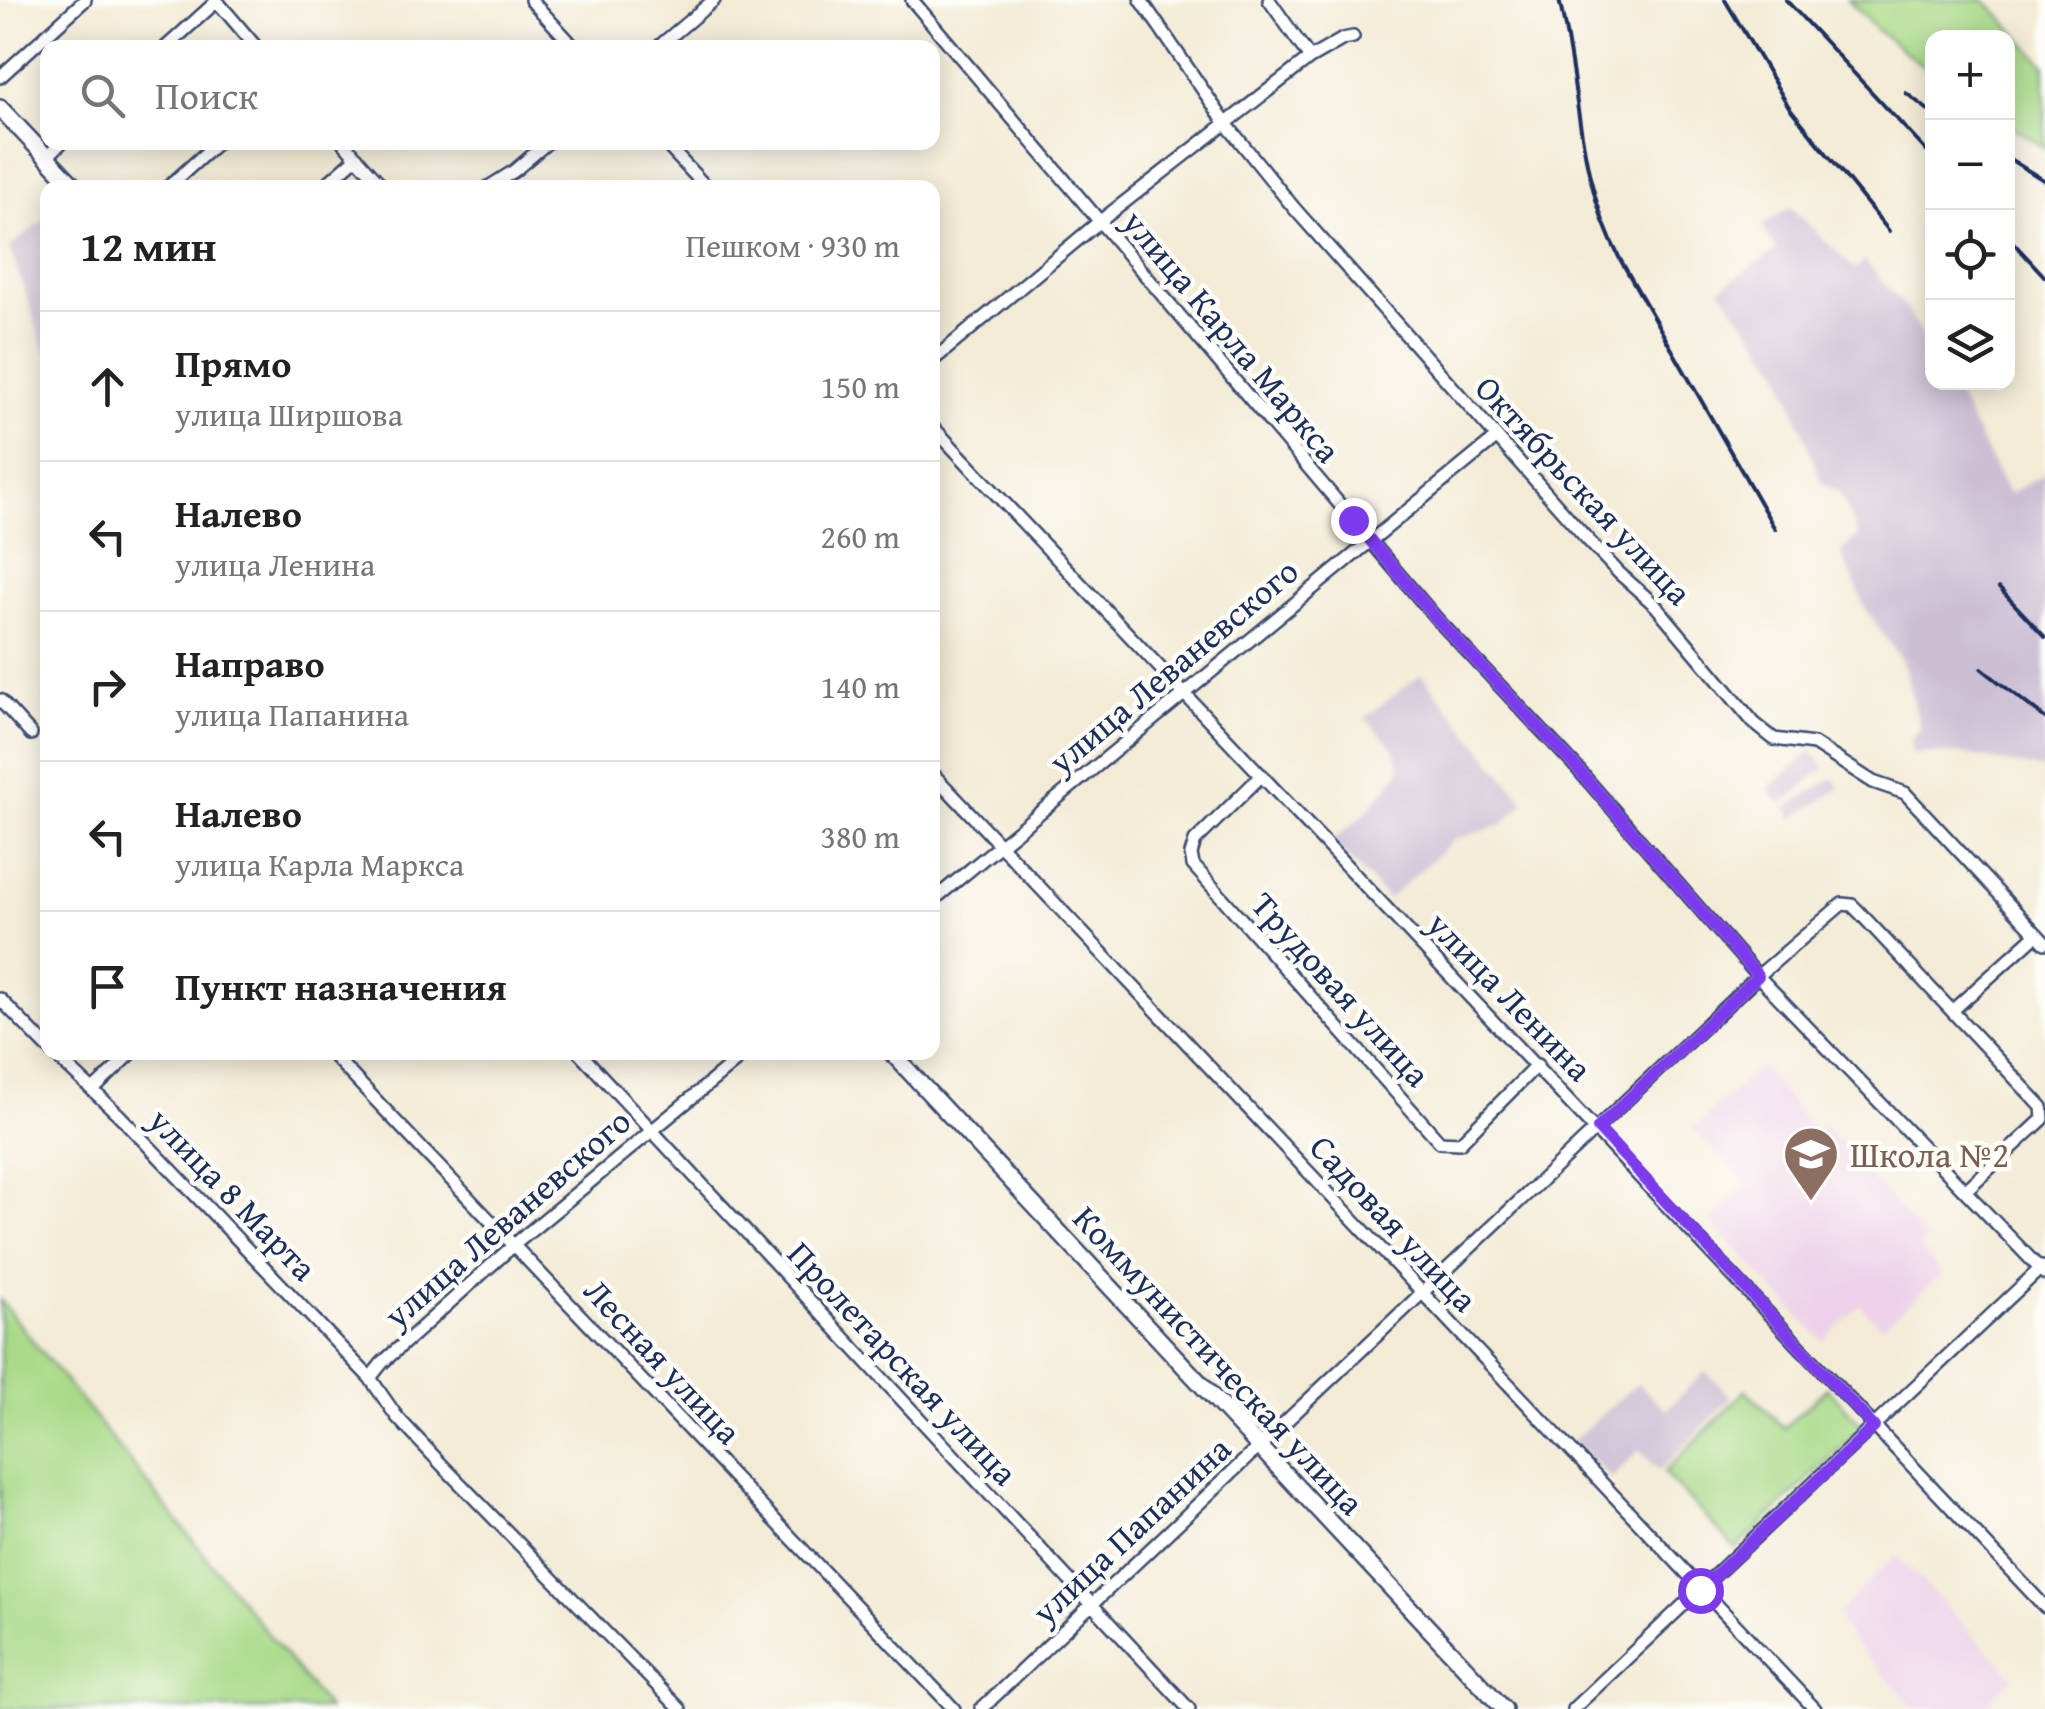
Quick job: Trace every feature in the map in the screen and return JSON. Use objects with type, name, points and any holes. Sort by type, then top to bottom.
[{"type":"street","points":[[42,40],[86,0]]},
{"type":"street","points":[[531,0],[568,40]]},
{"type":"street","points":[[666,40],[714,0]]},
{"type":"street","name":"улица Карла Маркса","points":[[912,0],[1436,618],[1576,767],[1758,976],[2043,1269]]},
{"type":"street","name":"Октябрьская улица","points":[[1140,0],[1227,125],[1294,208],[1496,438],[1619,573],[1656,606],[1754,722],[1774,738],[1814,744],[1873,782],[1906,794],[2041,939]]},
{"type":"street","points":[[1269,0],[1310,58]]},
{"type":"street","points":[[175,40],[217,1],[250,40]]},
{"type":"street","points":[[940,354],[1099,222],[1310,58],[1342,39],[1353,37]]},
{"type":"street","points":[[0,78],[40,42]]},
{"type":"street","points":[[0,108],[68,180]]},
{"type":"street","points":[[46,157],[53,150]]},
{"type":"street","points":[[177,180],[209,150]]},
{"type":"street","points":[[351,150],[377,180]]},
{"type":"street","points":[[500,180],[539,150]]},
{"type":"street","points":[[671,150],[700,180]]},
{"type":"street","points":[[331,180],[357,157]]},
{"type":"street","name":"улица Ленина","points":[[940,434],[1598,1128],[2045,1607]]},
{"type":"street","name":"улица Леваневского","points":[[940,894],[1496,438]]},
{"type":"street","points":[[0,700],[31,734]]},
{"type":"street","name":"Трудовая улица","points":[[1262,774],[1195,842],[1193,865],[1440,1142],[1460,1144],[1537,1065]]},
{"type":"street","name":"Садовая улица","points":[[940,782],[1815,1709]]},
{"type":"street","name":"улица Папанина","points":[[982,1709],[1825,916],[1846,903],[1859,912],[1953,1010]]},
{"type":"street","points":[[1966,1190],[2044,1114],[1953,1010],[2041,939]]},
{"type":"street","name":"улица 8 Марта","points":[[0,999],[40,1040]]},
{"type":"street","name":"улица 8 Марта","points":[[61,1060],[370,1378]]},
{"type":"street","points":[[94,1090],[125,1060]]},
{"type":"street","name":"Лесная улица","points":[[338,1060],[954,1709]]},
{"type":"street","name":"Пролетарская улица","points":[[585,1060],[1189,1709]]},
{"type":"street","name":"улица Леваневского","points":[[370,1378],[516,1244],[737,1060]]},
{"type":"street","name":"Коммунистическая улица","points":[[897,1060],[1504,1709]]},
{"type":"street","points":[[1573,1709],[2043,1269]]},
{"type":"street","points":[[370,1378],[380,1396],[444,1468],[680,1709]]},
{"type":"shaded area","points":[[1790,207],[1855,269],[1865,261],[1902,303],[1925,341],[1925,390],[1955,390],[2008,494],[2045,474],[2045,770],[1964,754],[1912,754],[1910,739],[1921,729],[1902,661],[1867,611],[1841,552],[1858,536],[1840,493],[1822,483],[1780,369],[1720,288],[1777,250],[1762,226]]},
{"type":"shaded area","points":[[40,223],[40,336],[10,247]]},
{"type":"shaded area","points":[[1421,674],[1525,802],[1502,825],[1455,839],[1388,899],[1332,841],[1362,817],[1401,770],[1395,749],[1365,718]]},
{"type":"shaded area","points":[[1812,751],[1825,768],[1781,804],[1768,788]]},
{"type":"shaded area","points":[[1833,778],[1840,788],[1793,819],[1786,808]]},
{"type":"shaded area","name":"Школа №2","points":[[1760,1066],[1816,1132],[1825,1125],[1926,1239],[1919,1247],[1943,1274],[1882,1327],[1860,1305],[1823,1341],[1710,1221],[1746,1184],[1693,1129]]},
{"type":"shaded area","points":[[1705,1371],[1732,1397],[1660,1471],[1639,1450],[1611,1479],[1573,1440],[1637,1383],[1666,1410]]},
{"type":"shaded area","points":[[1896,1555],[2014,1677],[1982,1709],[1915,1709],[1842,1625],[1838,1612]]},
{"type":"green space","points":[[1848,0],[1985,0],[2013,30],[1925,30],[1925,68],[1877,30]]},
{"type":"green space","points":[[2015,32],[2045,65],[2045,148],[2015,128]]},
{"type":"green space","points":[[0,1300],[328,1709],[0,1709]]},
{"type":"green space","points":[[1827,1388],[1863,1426],[1736,1549],[1664,1473],[1746,1390],[1784,1428]]},
{"type":"railway","points":[[1559,0],[1587,164],[1606,228],[1775,529]]},
{"type":"railway","points":[[1725,0],[1789,107],[1889,231]]},
{"type":"railway","points":[[1786,0],[1925,149]]},
{"type":"railway","points":[[1906,93],[1925,108]]},
{"type":"railway","points":[[2015,162],[2045,181]]},
{"type":"railway","points":[[2015,245],[2045,277]]},
{"type":"railway","points":[[1999,588],[2045,637]]},
{"type":"railway","points":[[1982,669],[2045,718]]},
{"type":"place","name":"Школа №2","points":[[1811,1203]]},
{"type":"route","points":[[1353,520],[1436,618],[1576,767],[1758,976],[1598,1128],[1874,1427],[1700,1590]]}]
